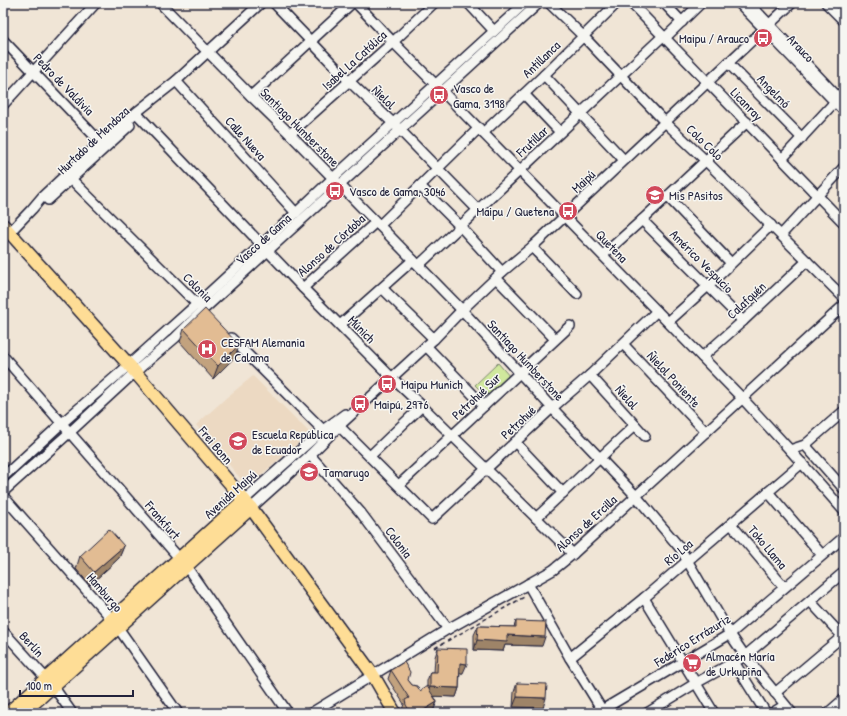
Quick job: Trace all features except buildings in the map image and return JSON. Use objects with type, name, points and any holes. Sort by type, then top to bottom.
[{"type":"main road","name":"Frei Bonn","points":[[5,231],[132,369],[248,504],[373,675],[395,713]]},
{"type":"main road","name":"Avenida Maipú","points":[[8,713],[49,682],[248,504]]},
{"type":"main road","name":"Avenida Maipú","points":[[23,713],[49,682]]},
{"type":"street","points":[[3,105],[96,3]]},
{"type":"street","name":"Santiago Humberstone","points":[[160,3],[378,223],[462,310],[552,408],[636,496],[680,548],[730,634],[745,656],[792,713]]},
{"type":"street","name":"Hurtado de Mendoza","points":[[32,209],[43,196],[139,116],[261,3]]},
{"type":"street","name":"Ñielol","points":[[274,3],[477,210]]},
{"type":"street","points":[[251,96],[352,3]]},
{"type":"street","name":"Quetena","points":[[356,3],[742,398],[844,511]]},
{"type":"street","name":"Isabel La Católica","points":[[290,134],[393,42],[434,3]]},
{"type":"street","points":[[468,3],[494,31]]},
{"type":"street","name":"Vasco de Gama","points":[[265,248],[340,186],[435,84],[525,3]]},
{"type":"street","name":"Vasco de Gama","points":[[3,477],[62,424],[174,338],[265,248],[296,213],[333,178],[442,91],[539,3]]},
{"type":"street","name":"Colo Colo","points":[[550,3],[665,122],[844,298]]},
{"type":"street","name":"Antillanca","points":[[378,223],[481,130],[524,94],[617,3]]},
{"type":"street","name":"Licanray","points":[[631,3],[844,223]]},
{"type":"street","points":[[664,3],[682,22]]},
{"type":"street","name":"Frutillar","points":[[340,325],[382,288],[416,263],[460,226],[580,113],[682,22],[701,3]]},
{"type":"street","name":"Arauco","points":[[739,3],[767,27],[840,98],[844,111]]},
{"type":"street","name":"Arauco","points":[[749,3],[767,27]]},
{"type":"street","name":"Maipú","points":[[392,378],[499,275],[532,247],[792,3]]},
{"type":"street","points":[[826,3],[844,21]]},
{"type":"street","name":"Pedro de Valdivia","points":[[3,40],[103,145]]},
{"type":"street","name":"Angelmó","points":[[728,63],[802,138]]},
{"type":"street","points":[[544,75],[624,160]]},
{"type":"street","name":"Hurtado de Mendoza","points":[[5,231],[32,209],[48,200],[71,179],[138,110],[173,84]]},
{"type":"street","name":"Calle Nueva","points":[[173,84],[296,213]]},
{"type":"street","points":[[524,94],[560,132]]},
{"type":"street","points":[[782,159],[840,98]]},
{"type":"street","name":"Múnich","points":[[139,116],[303,288],[392,378],[573,554]]},
{"type":"street","points":[[602,255],[642,220],[746,122]]},
{"type":"street","points":[[781,235],[844,167]]},
{"type":"street","name":"Colonia","points":[[71,179],[203,310]]},
{"type":"street","points":[[420,186],[460,226],[499,275],[555,339]]},
{"type":"street","name":"Américo Vespucio","points":[[667,196],[732,263]]},
{"type":"street","name":"Américo Vespucio","points":[[642,220],[743,321]]},
{"type":"street","name":"Alonso de Córdoba","points":[[303,288],[378,223]]},
{"type":"street","points":[[668,322],[708,286],[771,225]]},
{"type":"street","points":[[532,247],[577,294]]},
{"type":"street","name":"Calafquén","points":[[702,357],[807,261]]},
{"type":"street","points":[[382,288],[434,339]]},
{"type":"street","name":"Alonso de Ercilla","points":[[311,713],[448,629],[553,570],[573,554],[844,305]]},
{"type":"street","name":"Petrohué","points":[[399,485],[432,519],[552,408],[590,375],[657,311]]},
{"type":"street","name":"Petrohué Sur","points":[[399,485],[570,326]]},
{"type":"street","points":[[225,332],[323,430]]},
{"type":"street","name":"Ñielol Poniente","points":[[622,344],[706,432]]},
{"type":"street","points":[[426,346],[484,406]]},
{"type":"street","name":"Frankfurt","points":[[3,356],[182,562],[288,713]]},
{"type":"street","name":"Vasco de Gama","points":[[3,492],[69,433],[132,369]]},
{"type":"street","name":"Ñielol","points":[[590,375],[645,436]]},
{"type":"street","name":"Avenida Maipú","points":[[248,504],[310,455],[339,426],[392,378]]},
{"type":"street","name":"Avenida Maipú","points":[[248,504],[323,430],[392,378]]},
{"type":"street","points":[[370,456],[422,406]]},
{"type":"street","points":[[790,450],[805,445],[844,411]]},
{"type":"street","points":[[536,518],[635,425]]},
{"type":"street","points":[[339,426],[399,485]]},
{"type":"street","points":[[515,442],[563,493]]},
{"type":"street","points":[[805,445],[840,478],[844,489]]},
{"type":"street","name":"Colonia","points":[[310,455],[361,513],[448,629]]},
{"type":"street","name":"Río Loa","points":[[570,658],[644,598],[802,463]]},
{"type":"street","points":[[768,492],[822,555]]},
{"type":"street","name":"Hamburgo","points":[[3,496],[115,623],[178,713]]},
{"type":"street","name":"Toko Llama","points":[[731,524],[784,587]]},
{"type":"street","name":"Federico Errázuriz","points":[[603,711],[730,634],[844,537]]},
{"type":"street","points":[[652,712],[696,683],[745,656],[844,572]]},
{"type":"street","points":[[528,584],[570,658],[603,711]]},
{"type":"street","points":[[644,598],[714,713]]},
{"type":"street","points":[[775,693],[843,636],[810,600]]},
{"type":"street","name":"Berlín","points":[[3,631],[49,682],[72,713]]},
{"type":"street","points":[[734,662],[766,713]]},
{"type":"street","points":[[828,713],[844,699]]},
{"type":"street","points":[[772,713],[785,705]]},
{"type":"shaded area","points":[[253,376],[310,433],[250,484],[245,484],[196,425]]},
{"type":"green space","points":[[498,363],[510,377],[488,398],[475,385]]},
{"type":"place","name":"Maipu / Arauco","points":[[763,38]]},
{"type":"place","name":"Vasco de Gama, 3198","points":[[439,95]]},
{"type":"place","name":"Vasco de Gama, 3046","points":[[335,191]]},
{"type":"place","name":"Mis PAsitos","points":[[655,195]]},
{"type":"place","name":"Maipu / Quetena","points":[[568,211]]},
{"type":"place","name":"CESFAM Alemania de Calama","points":[[207,349]]},
{"type":"place","name":"Maipu Munich","points":[[387,384]]},
{"type":"place","name":"Maipú, 2976","points":[[360,404]]},
{"type":"place","name":"Escuela República de Ecuador","points":[[238,441]]},
{"type":"place","name":"Tamarugo","points":[[309,472]]},
{"type":"place","name":"Almacén María de Urkupiña","points":[[692,663]]}]
